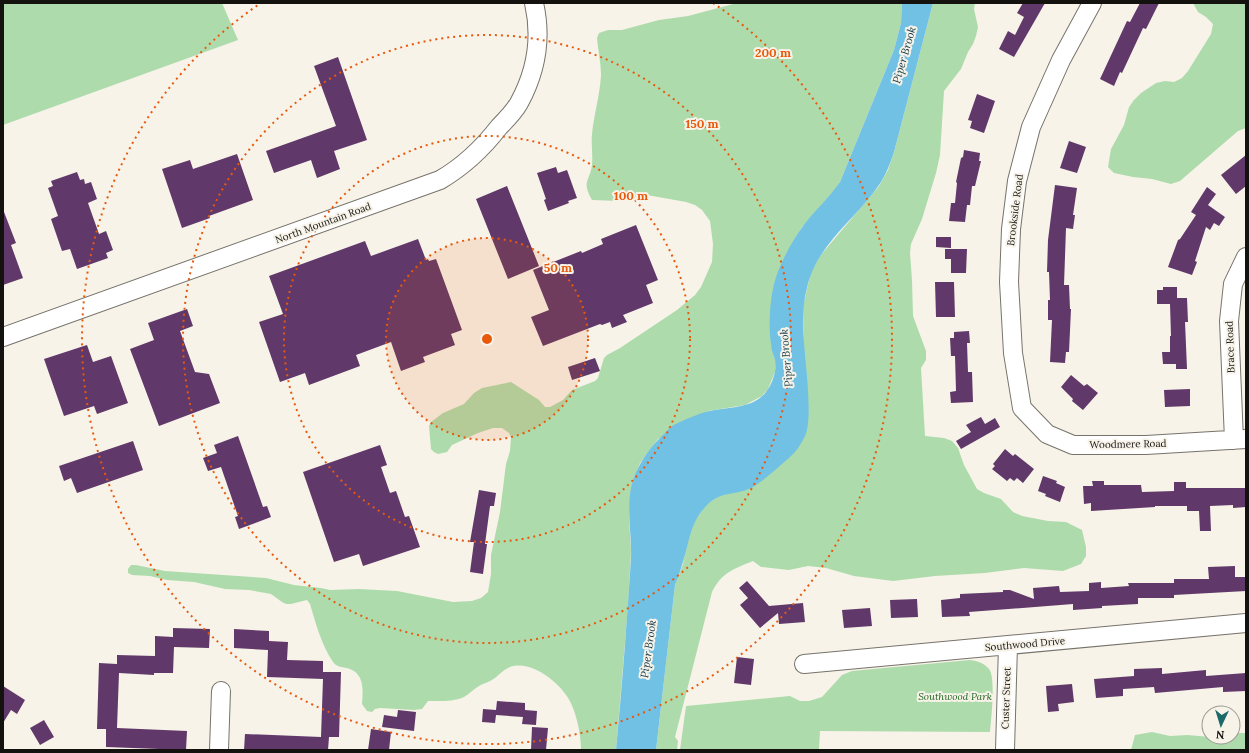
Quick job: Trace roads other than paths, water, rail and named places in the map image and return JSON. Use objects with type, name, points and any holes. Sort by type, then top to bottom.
[{"type":"street","name":"North Mountain Road","points":[[3,338],[406,193],[440,180],[457,170],[484,146],[518,105],[527,86],[532,73],[537,49],[538,19],[534,3]]},
{"type":"street","name":"Brookside Road","points":[[1022,408],[1013,353],[1009,282],[1011,229],[1017,181],[1031,127],[1061,60],[1092,3]]},
{"type":"street","name":"Brace Road","points":[[1240,439],[1229,321],[1233,284],[1246,257]]},
{"type":"street","name":"Woodmere Road","points":[[1022,408],[1047,434],[1073,445],[1146,445],[1240,439]]},
{"type":"street","name":"Southwood Drive","points":[[804,664],[1246,623]]},
{"type":"street","name":"Custer Street","points":[[1004,750],[1008,645]]},
{"type":"street","points":[[219,750],[221,691]]},
{"type":"water","name":"Piper Brook","points":[[902,3],[933,3],[894,152],[888,169],[869,198],[827,246],[812,273],[807,288],[804,302],[803,322],[809,406],[807,430],[804,438],[794,453],[759,483],[743,491],[717,497],[708,504],[697,518],[675,585],[656,750],[616,750],[631,558],[629,500],[633,480],[642,461],[650,449],[672,426],[706,412],[749,404],[763,396],[770,386],[775,367],[775,360],[771,346],[770,319],[772,292],[776,277],[788,251],[807,220],[840,182],[894,50],[901,23]]},
{"type":"park label","name":"Southwood Park","points":[[955,696]]}]
